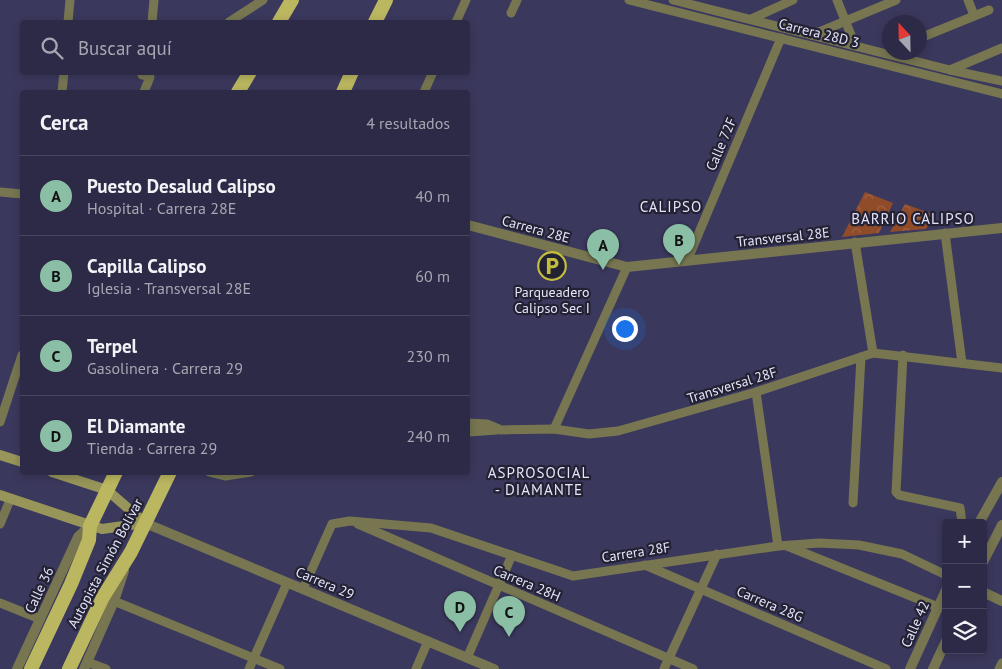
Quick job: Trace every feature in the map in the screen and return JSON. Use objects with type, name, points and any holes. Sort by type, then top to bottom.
[{"type":"highway","points":[[280,20],[292,0]]},
{"type":"highway","points":[[376,20],[386,0]]},
{"type":"highway","points":[[239,90],[248,75]]},
{"type":"highway","points":[[344,90],[351,75]]},
{"type":"highway","name":"Autopista Simón Bolívar","points":[[31,669],[89,540],[90,526],[114,475]]},
{"type":"highway","name":"Autopista Simón Bolívar","points":[[69,669],[108,599],[169,475]]},
{"type":"main road","points":[[0,455],[20,461]]},
{"type":"main road","name":"Carrera 29","points":[[61,475],[107,490],[145,523]]},
{"type":"main road","points":[[0,495],[10,500],[102,529],[145,523]]},
{"type":"street","points":[[68,20],[70,0]]},
{"type":"street","points":[[152,20],[154,0]]},
{"type":"street","points":[[232,20],[263,0]]},
{"type":"street","points":[[457,20],[466,0]]},
{"type":"street","points":[[511,13],[517,0]]},
{"type":"street","name":"Carrera 28D 3","points":[[630,0],[1002,94]]},
{"type":"street","points":[[751,19],[793,0]]},
{"type":"street","points":[[837,0],[855,45]]},
{"type":"street","points":[[812,35],[896,0]]},
{"type":"street","points":[[968,0],[974,15]]},
{"type":"street","points":[[677,1],[679,12]]},
{"type":"street","name":"Carrera 28D 3","points":[[677,1],[882,51]]},
{"type":"street","points":[[927,35],[989,10]]},
{"type":"street","name":"Calle 72F","points":[[687,261],[781,38]]},
{"type":"street","points":[[950,70],[1002,48]]},
{"type":"street","name":"Carrera 28D 3","points":[[915,60],[950,70],[1002,81]]},
{"type":"street","points":[[62,90],[64,75]]},
{"type":"street","points":[[145,75],[150,77],[145,90]]},
{"type":"street","points":[[425,90],[432,75]]},
{"type":"street","points":[[0,192],[20,194]]},
{"type":"street","name":"Carrera 28E","points":[[470,226],[627,267]]},
{"type":"street","name":"Transversal 28E","points":[[627,267],[1002,228]]},
{"type":"street","points":[[945,233],[962,363]]},
{"type":"street","points":[[855,242],[873,352]]},
{"type":"street","points":[[554,429],[627,267]]},
{"type":"street","name":"Transversal 28F","points":[[470,423],[487,424],[501,430],[554,429],[589,434],[618,431],[756,392],[873,352],[1002,368]]},
{"type":"street","points":[[903,355],[896,492],[900,495],[960,508],[961,519]]},
{"type":"street","points":[[853,503],[861,357]]},
{"type":"street","points":[[0,422],[20,361]]},
{"type":"street","points":[[756,392],[781,545],[938,607]]},
{"type":"street","points":[[470,432],[501,430]]},
{"type":"street","points":[[221,475],[233,475]]},
{"type":"street","points":[[981,519],[1002,482]]},
{"type":"street","points":[[0,524],[10,500]]},
{"type":"street","name":"Carrera 28F","points":[[303,589],[332,524],[350,521],[431,528],[573,576],[781,545],[819,543],[859,545],[902,554],[942,573]]},
{"type":"street","name":"Carrera 28H","points":[[350,521],[693,669]]},
{"type":"street","name":"Carrera 29","points":[[145,523],[494,669]]},
{"type":"street","name":"Calle 36","points":[[17,669],[78,537],[90,526]]},
{"type":"street","points":[[987,554],[1002,526]]},
{"type":"street","points":[[664,669],[717,554]]},
{"type":"street","points":[[467,658],[512,555]]},
{"type":"street","name":"Carrera 28G","points":[[644,565],[886,669]]},
{"type":"street","points":[[249,669],[287,582]]},
{"type":"street","points":[[987,594],[1002,601]]},
{"type":"street","name":"Calle 42","points":[[910,669],[942,598]]},
{"type":"street","points":[[106,669],[86,665],[108,599],[280,669]]},
{"type":"street","points":[[0,603],[40,619]]},
{"type":"street","points":[[416,669],[428,641]]},
{"type":"street","points":[[933,669],[942,650]]},
{"type":"street","points":[[999,669],[1002,663]]},
{"type":"green space","points":[[865,192],[893,203],[879,233],[842,237]]},
{"type":"green space","points":[[905,204],[935,215],[926,229],[890,232]]},
{"type":"place","name":"Capilla Calipso","points":[[679,265]]},
{"type":"place","name":"Parqueadero Calipso Sec I","points":[[552,266]]},
{"type":"place","name":"Puesto Desalud Calipso","points":[[603,270]]},
{"type":"place","name":"El Diamante","points":[[460,632]]},
{"type":"place","name":"Terpel","points":[[509,637]]},
{"type":"district","name":"CALIPSO","points":[[671,206]]},
{"type":"district","name":"BARRIO CALIPSO","points":[[913,218]]},
{"type":"district","name":"ASPROSOCIAL - DIAMANTE","points":[[539,480]]}]
